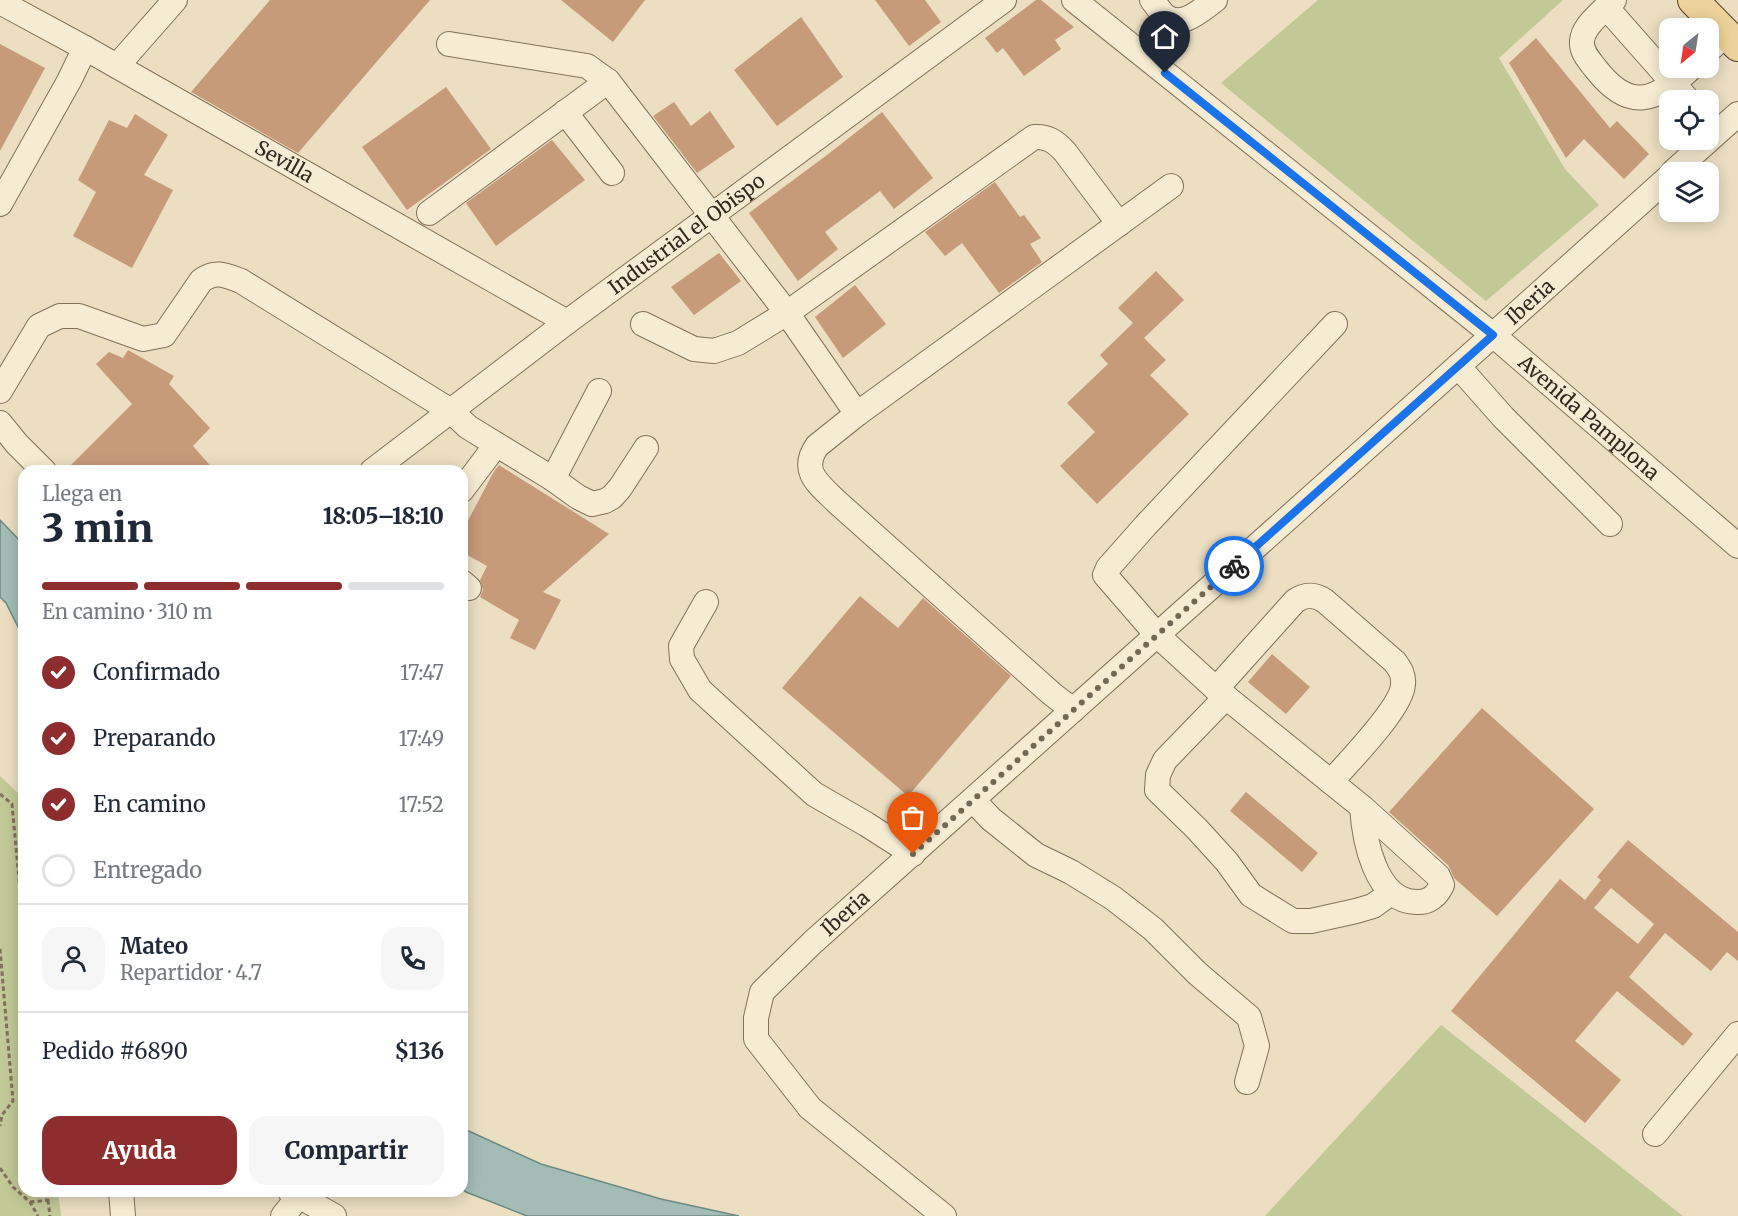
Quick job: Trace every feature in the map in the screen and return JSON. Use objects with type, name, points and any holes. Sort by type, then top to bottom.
[{"type":"main road","points":[[1693,0],[1724,44]]},
{"type":"street","name":"Industrial el Obispo","points":[[380,465],[567,322],[1005,0]]},
{"type":"street","name":"Avenida Pamplona","points":[[1074,0],[1493,335],[1738,546]]},
{"type":"street","points":[[1152,0],[1171,20],[1181,21],[1188,19],[1215,0]]},
{"type":"street","name":"Sevilla","points":[[0,2],[567,322]]},
{"type":"street","points":[[117,66],[166,3]]},
{"type":"street","points":[[1610,4],[1685,84],[1649,98],[1635,98],[1619,92],[1600,75],[1583,52],[1582,40],[1586,28],[1610,4]]},
{"type":"street","points":[[450,44],[587,66],[608,81],[787,313],[857,414]]},
{"type":"street","points":[[0,204],[85,48]]},
{"type":"street","points":[[429,213],[608,81]]},
{"type":"street","points":[[565,112],[612,173]]},
{"type":"street","name":"Iberia","points":[[1719,126],[1738,114]]},
{"type":"street","points":[[643,324],[694,349],[714,351],[738,343],[787,313],[1034,137],[1044,136],[1065,152],[1119,224]]},
{"type":"street","name":"Iberia","points":[[1682,162],[1693,150]]},
{"type":"street","name":"Iberia","points":[[944,1216],[810,1108],[756,1039],[756,1018],[762,992],[813,942],[1659,185]]},
{"type":"street","points":[[1073,710],[1052,694],[847,511],[814,479],[810,473],[809,463],[817,446],[857,414],[1171,186]]},
{"type":"street","points":[[0,391],[39,326],[60,316],[79,316],[143,339],[164,335],[201,281],[207,276],[222,273],[241,281],[451,411],[468,427],[553,478],[586,502],[592,504],[605,501],[620,488],[646,448]]},
{"type":"street","points":[[1335,324],[1146,525],[1108,568],[1105,575],[1157,635],[1221,693],[1362,807],[1438,876],[1442,885],[1431,899],[1418,903],[1405,900],[1391,893],[1382,882],[1367,842],[1362,807]]},
{"type":"street","points":[[1458,366],[1503,417],[1610,524]]},
{"type":"street","points":[[553,478],[599,391]]},
{"type":"street","points":[[0,423],[38,465]]},
{"type":"street","points":[[468,482],[496,445]]},
{"type":"street","points":[[1331,782],[1390,712],[1404,685],[1400,669],[1395,662],[1325,601],[1312,595],[1295,601],[1165,760],[1158,775],[1157,790],[1227,862],[1251,895],[1293,921],[1311,921],[1356,911],[1373,906],[1391,893]]},
{"type":"street","points":[[706,602],[681,646],[682,659],[700,690],[814,794],[913,854]]},
{"type":"street","points":[[973,800],[990,819],[1036,855],[1071,872],[1113,898],[1153,929],[1198,974],[1249,1017],[1257,1046],[1247,1082]]},
{"type":"street","points":[[1655,1134],[1738,1034]]},
{"type":"street","points":[[121,1197],[123,1216]]},
{"type":"street","points":[[283,1216],[293,1197]]},
{"type":"street","points":[[300,1197],[334,1216]]},
{"type":"path","points":[[0,794],[12,804],[18,869]]},
{"type":"path","points":[[0,949],[13,1101],[2,1115],[0,1125]]},
{"type":"path","points":[[0,1168],[18,1191]]},
{"type":"path","points":[[24,1197],[38,1216]]},
{"type":"path","points":[[48,1197],[50,1216]]},
{"type":"path","points":[[30,1202],[48,1200]]},
{"type":"green space","points":[[1318,0],[1563,0],[1499,58],[1565,169],[1599,205],[1486,301],[1221,83]]},
{"type":"green space","points":[[0,776],[18,793],[18,1197],[59,1197],[61,1216],[0,1216]]},
{"type":"green space","points":[[1441,1025],[1683,1216],[1265,1216]]},
{"type":"water","points":[[0,520],[18,539],[18,627],[6,603],[0,597]]},
{"type":"water","points":[[468,1131],[541,1164],[661,1199],[739,1216],[527,1216],[468,1193]]},
{"type":"building","points":[[270,0],[430,0],[298,153],[191,92]]},
{"type":"building","points":[[561,0],[645,0],[613,42]]},
{"type":"building","points":[[875,0],[925,0],[941,22],[909,46]]},
{"type":"building","points":[[1036,0],[1041,0],[1074,27],[1055,40],[1061,49],[1024,76],[1003,48],[997,53],[985,38]]},
{"type":"building","points":[[801,17],[843,77],[777,126],[734,70]]},
{"type":"building","points":[[1536,38],[1610,128],[1617,121],[1649,154],[1624,179],[1584,139],[1566,158],[1509,63]]},
{"type":"building","points":[[0,44],[45,68],[0,151]]},
{"type":"building","points":[[446,87],[491,149],[407,210],[362,147]]},
{"type":"building","points":[[674,102],[691,126],[710,111],[735,147],[697,173],[653,116]]},
{"type":"building","points":[[882,112],[933,178],[894,209],[880,191],[825,232],[838,249],[798,281],[749,213]]},
{"type":"building","points":[[135,114],[168,135],[144,175],[173,190],[132,268],[73,236],[96,192],[78,180],[109,120],[127,128]]},
{"type":"building","points":[[552,140],[585,180],[496,246],[466,203]]},
{"type":"building","points":[[995,182],[1020,217],[1024,215],[1041,238],[1030,244],[1042,262],[999,293],[962,243],[945,256],[925,232]]},
{"type":"building","points":[[719,253],[741,281],[694,315],[671,287]]},
{"type":"building","points":[[1156,271],[1184,300],[1144,338],[1166,360],[1150,375],[1189,414],[1097,504],[1060,466],[1095,432],[1067,403],[1108,364],[1100,355],[1133,323],[1118,308]]},
{"type":"building","points":[[855,285],[886,324],[843,358],[815,317]]},
{"type":"building","points":[[128,350],[174,376],[169,384],[210,428],[193,446],[210,465],[71,465],[132,404],[96,364],[109,352],[123,358]]},
{"type":"building","points":[[499,465],[609,534],[543,592],[561,600],[535,650],[510,638],[519,620],[480,597],[483,590],[480,580],[487,566],[468,555],[468,521]]},
{"type":"building","points":[[860,596],[898,628],[923,598],[1011,676],[908,796],[782,688]]},
{"type":"building","points":[[1272,654],[1310,687],[1286,714],[1248,682]]},
{"type":"building","points":[[1482,708],[1594,809],[1497,916],[1454,878],[1448,865],[1389,812]]},
{"type":"building","points":[[1246,792],[1318,853],[1302,872],[1230,811]]},
{"type":"building","points":[[1628,840],[1738,932],[1738,961],[1727,952],[1711,971],[1665,933],[1629,977],[1693,1034],[1683,1046],[1617,991],[1575,1041],[1621,1080],[1585,1123],[1451,1011],[1560,879],[1585,900],[1601,880],[1597,877]],"holes":[[[1611,888],[1654,924],[1638,944],[1594,908]]]},
{"type":"way so far","points":[[913,854],[1234,566]]},
{"type":"route","points":[[1165,73],[1493,335],[1234,566]]}]
